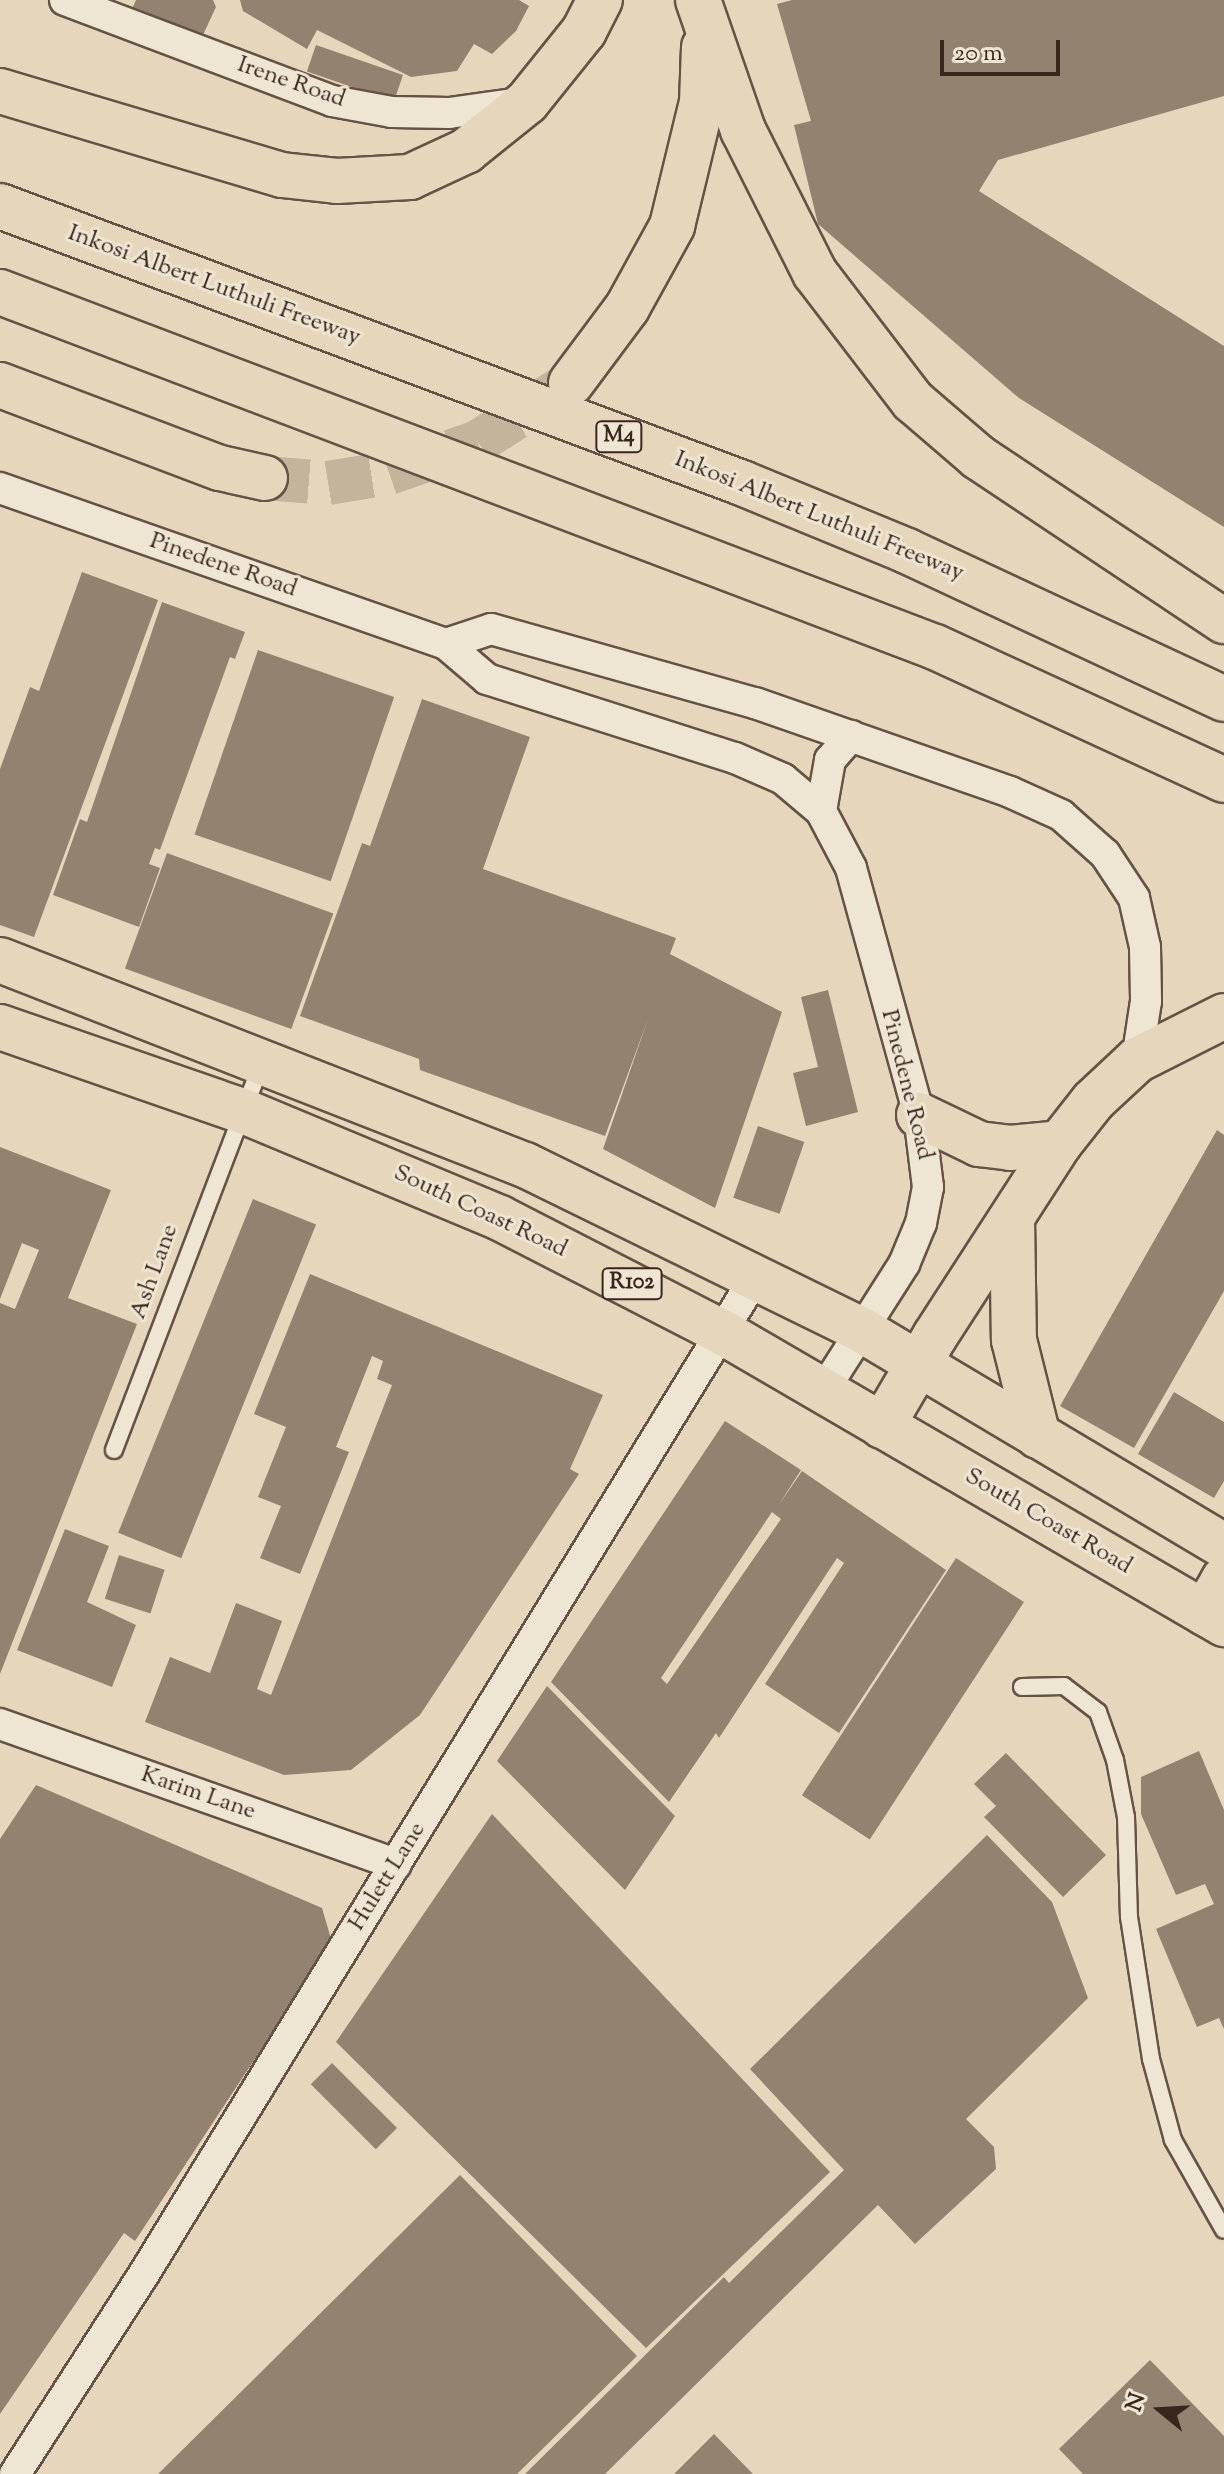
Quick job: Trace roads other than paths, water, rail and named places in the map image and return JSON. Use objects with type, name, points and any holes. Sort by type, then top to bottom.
[{"type":"highway","points":[[0,91],[282,175],[337,181],[410,177],[466,151],[527,102],[575,44],[600,0]]},
{"type":"highway","points":[[571,383],[627,308],[672,226],[702,102],[702,14]]},
{"type":"highway","points":[[702,14],[743,130],[815,273],[913,401],[978,457],[1224,621]]},
{"type":"highway","name":"Inkosi Albert Luthuli Freeway","points":[[0,206],[742,483],[907,551],[1224,699]]},
{"type":"highway","points":[[0,292],[935,647],[1224,780]]},
{"type":"highway","points":[[0,385],[220,468],[265,478]]},
{"type":"highway","name":"R102","points":[[0,960],[525,1165],[756,1276],[919,1361],[1038,1436],[1224,1546]]},
{"type":"highway","points":[[882,1426],[919,1361],[1060,1143],[1093,1101],[1137,1060],[1224,1016]]},
{"type":"highway","name":"South Coast Road","points":[[0,1027],[243,1111],[500,1218],[724,1333],[882,1426],[1218,1605]]},
{"type":"highway","points":[[919,1115],[979,1144],[1010,1148],[1060,1143]]},
{"type":"highway","points":[[500,1218],[525,1165]]},
{"type":"highway","points":[[1012,1218],[1014,1340],[1038,1436]]},
{"type":"street","name":"Irene Road","points":[[65,0],[332,101],[392,112],[449,113],[527,102]]},
{"type":"street","name":"Pinedene Road","points":[[0,488],[446,644],[487,679],[735,758],[783,779],[821,811],[851,868],[919,1115],[928,1187],[921,1223],[904,1264],[823,1391]]},
{"type":"street","points":[[446,644],[491,629],[755,703],[1061,815],[1105,854],[1134,898],[1145,947],[1146,1001],[1137,1060]]},
{"type":"street","points":[[821,811],[830,760],[851,736]]},
{"type":"street","name":"Hulett Lane","points":[[15,2474],[396,1864],[724,1333],[756,1276]]},
{"type":"street","name":"Karim Lane","points":[[0,1724],[396,1864]]},
{"type":"lane","name":"Ash Lane","points":[[114,1450],[263,1061]]},
{"type":"lane","points":[[1022,1687],[1064,1686],[1098,1712],[1115,1760],[1126,1817],[1129,1917],[1151,2059],[1173,2140],[1224,2230]]},
{"type":"lane","points":[[1213,2211],[1224,2196]]},
{"type":"tunnel","points":[[265,478],[328,483],[389,473],[478,442],[562,388]]}]
